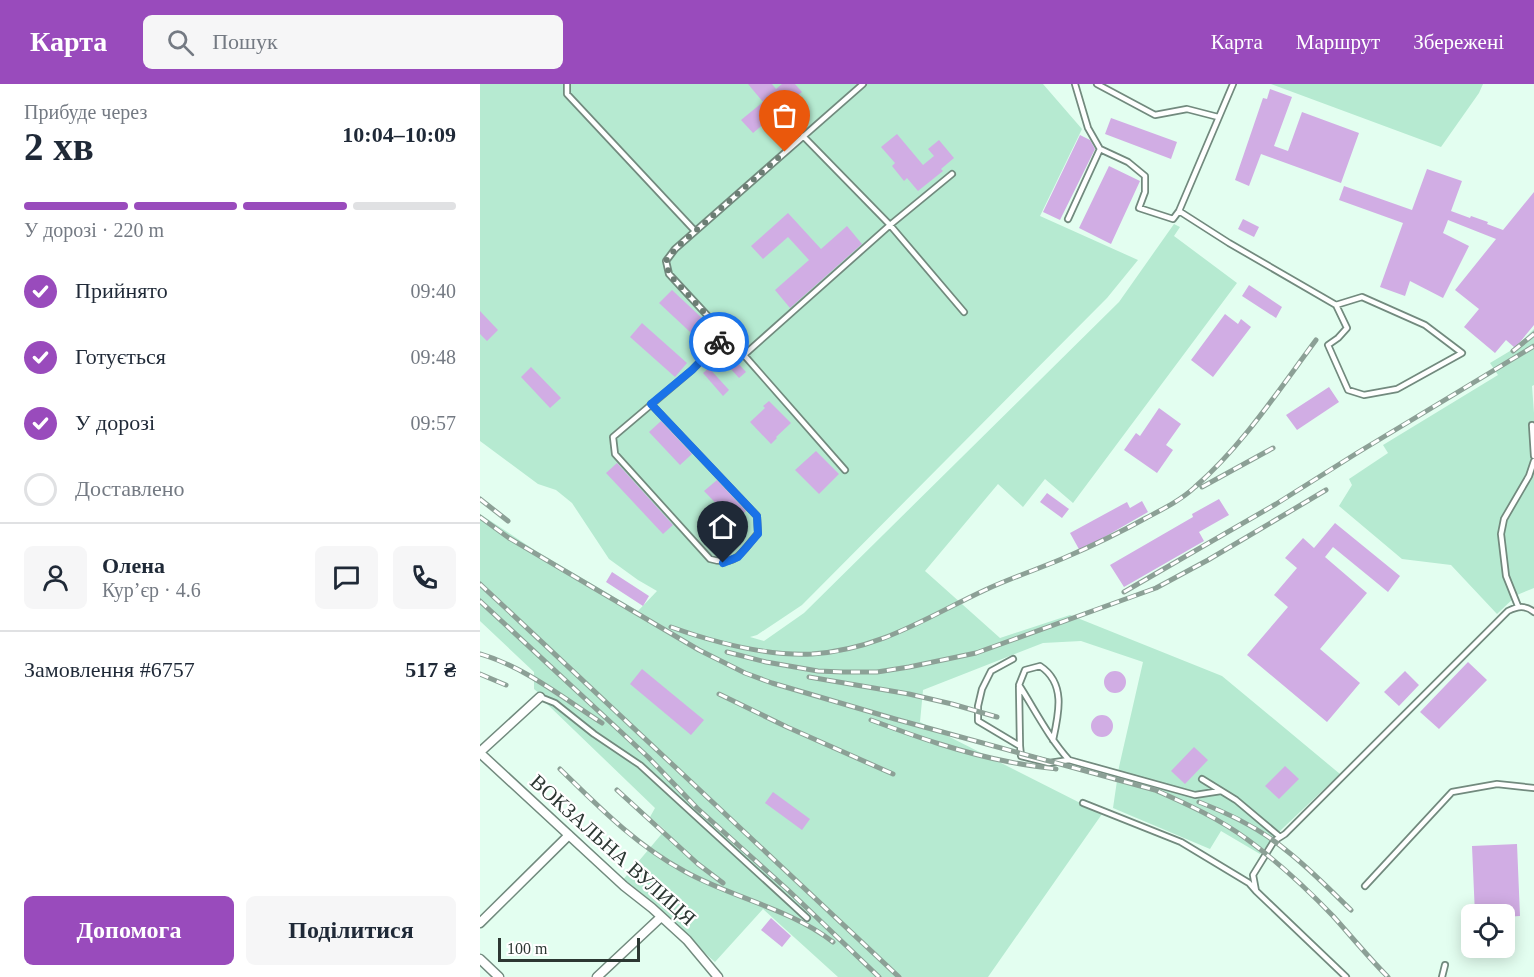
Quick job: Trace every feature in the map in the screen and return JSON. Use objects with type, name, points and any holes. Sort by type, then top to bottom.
[{"type":"street","points":[[480,753],[540,697]]},
{"type":"street","name":"ВОКЗАЛЬНА ВУЛИЦЯ","points":[[480,753],[624,886],[687,940],[718,977]]},
{"type":"street","points":[[480,923],[569,835]]},
{"type":"street","points":[[597,977],[662,917]]},
{"type":"street","points":[[480,959],[499,977]]},
{"type":"lane","points":[[567,84],[567,94],[695,231]]},
{"type":"lane","points":[[852,84],[856,90]]},
{"type":"lane","points":[[845,470],[669,274],[666,261],[675,249],[695,231],[863,84]]},
{"type":"lane","points":[[1075,84],[1088,128],[1100,149],[1128,162],[1145,176],[1145,192],[1139,208],[1173,219],[1179,211],[1233,84]]},
{"type":"lane","points":[[1097,84],[1155,115],[1187,109],[1218,117]]},
{"type":"lane","points":[[803,136],[890,225],[964,312]]},
{"type":"lane","points":[[1068,219],[1100,149]]},
{"type":"lane","points":[[744,355],[890,225],[952,174]]},
{"type":"lane","points":[[1179,211],[1336,305],[1347,328],[1328,345],[1348,390],[1364,395],[1397,389],[1462,353],[1425,325],[1362,297],[1336,305]]},
{"type":"lane","points":[[651,404],[757,516],[758,534],[738,557],[723,563],[710,559],[615,454],[613,437],[651,404],[692,370],[726,336]]},
{"type":"lane","points":[[1532,425],[1534,456]]},
{"type":"lane","points":[[1518,606],[1506,576],[1501,534],[1504,519],[1529,477],[1534,461]]},
{"type":"lane","points":[[1256,891],[1253,875],[1274,841],[1293,825],[1508,611],[1518,606],[1529,608],[1534,612]]},
{"type":"lane","points":[[1013,659],[991,671],[982,689],[978,706],[978,721],[1020,746]]},
{"type":"lane","points":[[1053,740],[1059,710],[1059,692],[1047,671],[1040,666],[1025,670],[1019,685],[1021,756],[1049,763],[1069,760],[1195,795],[1221,791]]},
{"type":"lane","points":[[1019,685],[1053,740],[1069,760]]},
{"type":"lane","points":[[540,697],[555,703],[594,734],[640,765],[807,918]]},
{"type":"lane","points":[[1202,779],[1236,800],[1280,837]]},
{"type":"lane","points":[[1365,886],[1452,792],[1497,784],[1534,788]]},
{"type":"lane","points":[[1083,803],[1181,842],[1250,883],[1346,977]]},
{"type":"lane","points":[[1442,977],[1445,965]]},
{"type":"green space","points":[[480,84],[1043,84],[1082,129],[1040,216],[1138,260],[1107,298],[802,605],[757,635],[750,637],[764,641],[804,613],[1119,302],[1174,224],[1180,227],[1174,236],[1237,283],[1073,503],[1045,479],[1023,507],[998,484],[925,571],[1000,638],[1070,615],[1222,676],[1340,774],[1282,829],[1260,854],[1221,831],[1210,849],[1113,808],[1119,767],[1143,662],[1081,641],[1043,643],[923,690],[920,722],[1102,814],[988,977],[838,977],[763,909],[715,962],[622,881],[665,830],[650,817],[655,808],[547,704],[547,700],[534,689],[534,672],[480,621],[480,514],[536,551],[638,611],[657,591],[609,559],[572,503],[556,490],[538,484],[480,441]]},
{"type":"green space","points":[[1271,84],[1483,84],[1441,147]]},
{"type":"green space","points":[[1534,329],[1534,385],[1532,386],[1534,588],[1517,595],[1497,614],[1451,565],[1402,559],[1339,506],[1352,485],[1349,479],[1388,453],[1383,445],[1498,375],[1490,363],[1515,348]]},
{"type":"building","points":[[748,84],[772,84],[776,89],[782,84],[795,84],[802,92],[792,100],[800,109],[779,126],[772,117],[753,133],[741,120],[763,102]]},
{"type":"building","points":[[1270,89],[1292,97],[1274,146],[1288,151],[1302,112],[1359,133],[1341,183],[1261,154],[1249,186],[1235,180],[1263,98],[1267,99]]},
{"type":"building","points":[[1111,118],[1177,142],[1171,159],[1105,134]]},
{"type":"building","points":[[897,134],[923,165],[934,156],[928,149],[939,140],[954,158],[941,169],[943,171],[918,191],[907,178],[904,181],[892,166],[895,163],[881,147]]},
{"type":"building","points":[[1080,135],[1090,140],[1095,149],[1060,220],[1043,212]]},
{"type":"building","points":[[1109,166],[1140,181],[1111,244],[1079,228]]},
{"type":"building","points":[[1427,169],[1462,181],[1451,211],[1488,222],[1487,224],[1503,230],[1534,192],[1534,325],[1515,348],[1506,340],[1495,353],[1464,327],[1479,309],[1455,290],[1496,239],[1448,220],[1443,233],[1469,246],[1443,298],[1410,281],[1405,296],[1380,287],[1403,223],[1339,200],[1344,186],[1412,210]]},
{"type":"building","points":[[788,213],[821,249],[847,226],[862,244],[790,308],[775,290],[809,260],[788,237],[763,259],[751,246]]},
{"type":"building","points":[[1243,219],[1259,227],[1254,237],[1238,229]]},
{"type":"building","points":[[1249,285],[1282,307],[1276,318],[1242,296]]},
{"type":"building","points":[[672,290],[717,332],[704,345],[659,303]]},
{"type":"building","points":[[480,311],[498,330],[487,341],[480,334]]},
{"type":"building","points":[[1225,314],[1238,324],[1241,319],[1251,327],[1213,377],[1191,360]]},
{"type":"building","points":[[642,323],[687,363],[675,377],[630,337]]},
{"type":"building","points":[[726,350],[746,372],[739,378],[719,356]]},
{"type":"building","points":[[531,367],[561,398],[550,408],[521,377]]},
{"type":"building","points":[[709,368],[729,390],[723,396],[703,373]]},
{"type":"building","points":[[1329,387],[1339,402],[1297,430],[1286,415]]},
{"type":"building","points":[[769,401],[791,423],[771,444],[750,422]]},
{"type":"building","points":[[1159,408],[1181,424],[1166,445],[1173,450],[1157,473],[1124,450],[1136,433],[1140,436]]},
{"type":"building","points":[[661,421],[692,454],[680,465],[649,432]]},
{"type":"building","points":[[816,451],[839,474],[819,494],[795,470]]},
{"type":"building","points":[[617,463],[673,525],[663,534],[606,473]]},
{"type":"building","points":[[717,480],[746,511],[734,522],[704,491]]},
{"type":"building","points":[[1047,493],[1069,509],[1062,518],[1040,502]]},
{"type":"building","points":[[1219,499],[1229,515],[1199,532],[1204,541],[1124,587],[1110,565],[1193,517],[1192,514]]},
{"type":"building","points":[[1142,501],[1148,512],[1080,551],[1070,533],[1127,502],[1130,508]]},
{"type":"building","points":[[1335,523],[1400,576],[1388,592],[1333,547],[1325,557],[1367,593],[1320,649],[1360,683],[1327,722],[1247,655],[1288,607],[1274,595],[1297,568],[1285,558],[1303,538],[1314,548]]},
{"type":"building","points":[[612,572],[649,596],[643,606],[606,582]]},
{"type":"building","points":[[1468,662],[1487,680],[1439,729],[1420,712]]},
{"type":"building","points":[[642,669],[704,720],[691,735],[630,684]]},
{"type":"building","points":[[1115,671],[1123,674],[1126,682],[1123,690],[1115,693],[1107,690],[1104,682],[1107,674]]},
{"type":"building","points":[[1405,671],[1419,685],[1399,706],[1384,692]]},
{"type":"building","points":[[1102,715],[1110,718],[1113,726],[1110,734],[1102,737],[1094,734],[1091,726],[1094,718]]},
{"type":"building","points":[[1194,747],[1208,760],[1185,784],[1171,771]]},
{"type":"building","points":[[1285,766],[1299,779],[1279,799],[1265,786]]},
{"type":"building","points":[[773,792],[810,819],[802,830],[765,803]]},
{"type":"building","points":[[1517,844],[1520,916],[1515,916],[1515,904],[1475,904],[1472,846]]},
{"type":"building","points":[[771,918],[791,936],[782,947],[761,930]]},
{"type":"railway","points":[[1513,351],[1534,334]]},
{"type":"railway","points":[[671,627],[740,647],[794,654],[837,651],[860,646],[902,631],[985,590],[1095,544],[1184,496],[1229,453],[1274,398],[1316,340]]},
{"type":"railway","points":[[1124,592],[1276,504],[1534,346]]},
{"type":"railway","points":[[1202,487],[1273,448]]},
{"type":"railway","points":[[727,652],[766,662],[818,671],[843,672],[877,672],[976,653],[1156,588],[1326,490]]},
{"type":"railway","points":[[480,499],[508,521]]},
{"type":"railway","points":[[480,517],[509,538],[699,650],[745,673],[895,719],[1155,790],[1203,812],[1248,840],[1292,876],[1333,916],[1388,977]]},
{"type":"railway","points":[[480,584],[899,977]]},
{"type":"railway","points":[[480,601],[648,757],[697,808],[788,890],[879,977]]},
{"type":"railway","points":[[480,654],[528,675],[602,723]]},
{"type":"railway","points":[[480,674],[506,685]]},
{"type":"railway","points":[[809,677],[909,694],[997,717]]},
{"type":"railway","points":[[719,694],[893,774]]},
{"type":"railway","points":[[871,720],[974,754],[1056,769]]},
{"type":"railway","points":[[560,769],[619,824],[666,861],[721,889],[798,920],[833,942]]},
{"type":"railway","points":[[617,790],[698,864],[723,883]]},
{"type":"railway","points":[[1199,802],[1245,823],[1277,843],[1304,865],[1351,910]]},
{"type":"way so far","points":[[719,342],[726,336],[669,274],[666,261],[675,249],[785,152]]},
{"type":"route","points":[[719,342],[692,370],[651,404],[757,516],[758,534],[738,557],[723,563]]}]
